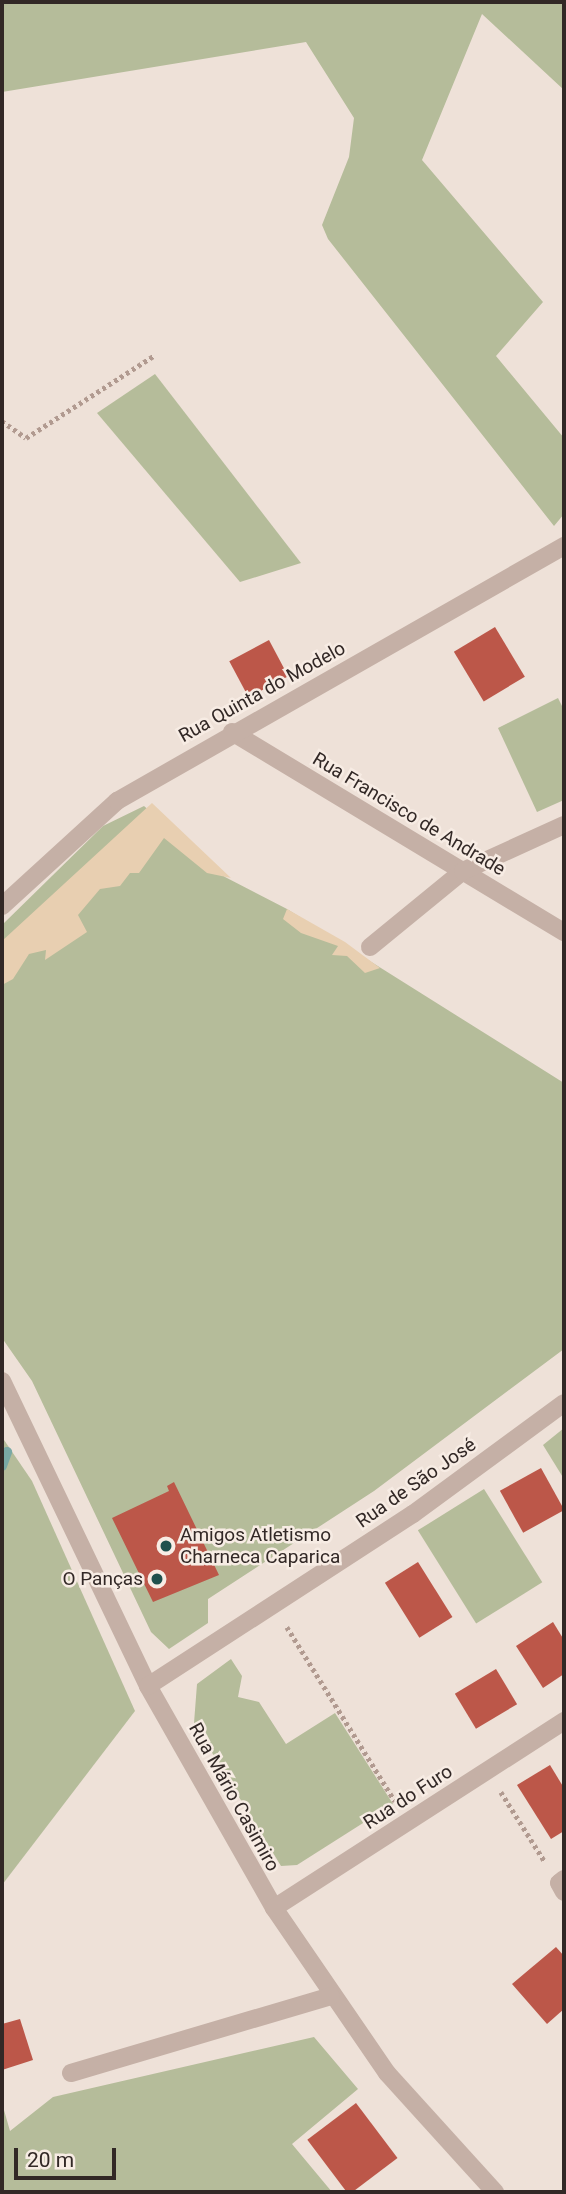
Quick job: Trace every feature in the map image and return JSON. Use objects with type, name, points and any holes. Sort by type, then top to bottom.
[{"type":"street","name":"Rua Quinta do Modelo","points":[[2,906],[117,801],[232,732],[564,546]]},
{"type":"street","name":"Rua Francisco de Andrade","points":[[232,732],[564,932]]},
{"type":"street","points":[[370,947],[463,872],[564,825]]},
{"type":"street","name":"Rua Mário Casimiro","points":[[2,1381],[148,1686],[274,1909],[331,1996],[395,2083],[495,2192]]},
{"type":"street","name":"Rua de São José","points":[[148,1686],[272,1603],[413,1514],[564,1403]]},
{"type":"street","name":"Rua do Furo","points":[[274,1909],[564,1721]]},
{"type":"street","points":[[71,2073],[331,1996]]},
{"type":"path","points":[[2,421],[26,438],[155,355]]},
{"type":"path","points":[[272,1603],[408,1822]]},
{"type":"path","points":[[487,1771],[562,1885]]},
{"type":"green space","points":[[2,2],[564,2],[564,90],[482,14],[422,160],[543,302],[496,356],[564,438],[564,514],[554,526],[328,239],[322,225],[349,157],[354,118],[306,42],[2,92]]},
{"type":"green space","points":[[155,374],[301,563],[240,582],[97,413]]},
{"type":"green space","points":[[558,698],[564,710],[564,800],[537,812],[498,728]]},
{"type":"green space","points":[[144,806],[225,877],[287,909],[564,1083],[564,1349],[374,1491],[208,1599],[208,1623],[169,1649],[151,1632],[32,1381],[2,1338],[2,925],[103,826]]},
{"type":"green space","points":[[564,1428],[564,1479],[543,1445]]},
{"type":"green space","points":[[2,1437],[32,1481],[135,1711],[2,1885]]},
{"type":"green space","points":[[484,1489],[542,1582],[476,1624],[418,1530]]},
{"type":"green space","points":[[231,1659],[242,1676],[238,1697],[259,1702],[286,1744],[335,1713],[393,1804],[297,1865],[281,1866],[194,1723],[197,1684]]},
{"type":"green space","points":[[314,2037],[358,2089],[292,2144],[332,2192],[2,2192],[2,2103],[10,2131],[53,2097]]},
{"type":"sand","points":[[152,803],[231,878],[207,873],[164,838],[139,873],[130,873],[120,886],[100,889],[78,915],[87,932],[45,960],[46,950],[29,954],[13,979],[2,985],[2,941]]},
{"type":"sand","points":[[287,909],[345,942],[380,968],[365,973],[347,956],[332,955],[338,946],[301,933],[283,919]]},
{"type":"building","points":[[495,627],[525,677],[484,701],[454,652]]},
{"type":"building","points":[[269,640],[288,676],[249,697],[229,661]]},
{"type":"building","points":[[541,1468],[564,1510],[523,1533],[500,1491]]},
{"type":"building","name":"Amigos Atletismo Charneca Caparica","points":[[174,1482],[219,1575],[153,1602],[112,1518],[169,1491],[167,1486]]},
{"type":"building","points":[[418,1562],[452,1617],[419,1638],[385,1583]]},
{"type":"building","points":[[553,1622],[564,1640],[564,1674],[543,1688],[516,1646]]},
{"type":"building","points":[[496,1669],[517,1704],[476,1729],[455,1694]]},
{"type":"building","points":[[550,1765],[564,1788],[564,1831],[551,1839],[517,1785]]},
{"type":"building","points":[[556,1947],[564,1956],[564,2009],[547,2024],[512,1984]]},
{"type":"building","points":[[20,2019],[33,2060],[2,2070],[2,2024]]},
{"type":"building","points":[[356,2103],[398,2158],[353,2192],[347,2192],[307,2140]]},
{"type":"waterway","points":[[2,1466],[7,1452]]},
{"type":"place","name":"Amigos Atletismo Charneca Caparica","points":[[166,1546]]},
{"type":"place","name":"O Panças","points":[[157,1579]]}]
